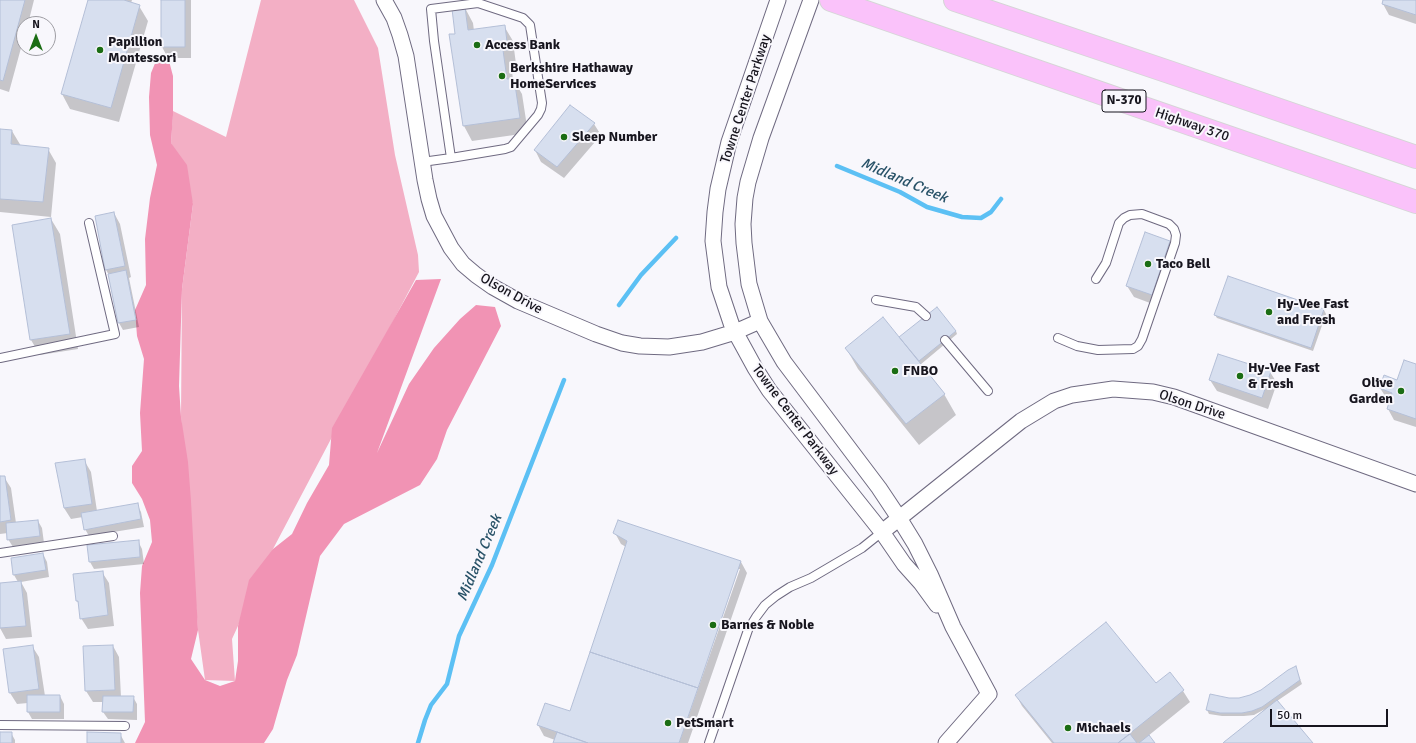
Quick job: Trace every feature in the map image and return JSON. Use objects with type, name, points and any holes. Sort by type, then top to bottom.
[{"type":"highway","name":"Highway 370","points":[[831,0],[1416,202]]},
{"type":"highway","points":[[955,0],[1416,157]]},
{"type":"street","name":"Olson Drive","points":[[384,0],[394,18],[406,56],[422,162],[433,210],[441,231],[463,264],[493,287],[518,301],[596,334],[622,343],[653,347],[684,345],[716,339],[760,321]]},
{"type":"street","name":"Towne Center Parkway","points":[[778,0],[730,142],[718,189],[715,212],[714,241],[719,286],[735,332],[769,390],[882,532],[904,564],[921,583],[953,627]]},
{"type":"street","name":"Towne Center Parkway","points":[[811,0],[761,138],[748,182],[743,224],[749,284],[760,321],[784,362],[879,488],[915,544],[953,627],[989,694],[946,743]]},
{"type":"street","name":"Olson Drive","points":[[882,532],[1021,421],[1032,414],[1054,401],[1072,395],[1113,389],[1153,392],[1174,397],[1416,484]]},
{"type":"lane","points":[[422,162],[451,158],[511,147],[541,109],[542,102],[530,25],[524,18],[478,3],[431,9],[434,41],[451,158]]},
{"type":"lane","points":[[1058,338],[1077,346],[1098,350],[1133,349],[1138,346],[1142,339],[1175,243],[1176,235],[1174,229],[1169,224],[1142,214],[1130,215],[1124,218],[1119,223],[1106,263],[1096,280]]},
{"type":"lane","points":[[0,358],[115,334],[89,223]]},
{"type":"lane","points":[[876,300],[916,307],[926,316]]},
{"type":"lane","points":[[945,340],[988,391]]},
{"type":"lane","points":[[709,743],[748,630],[765,605],[790,587],[811,578],[856,551],[882,532]]},
{"type":"lane","points":[[0,553],[113,536]]},
{"type":"lane","points":[[0,725],[125,726]]},
{"type":"shaded area","points":[[261,0],[354,0],[378,48],[395,155],[418,255],[419,272],[273,549],[232,639],[235,681],[205,680],[198,630],[181,417],[182,289],[193,204],[171,143],[173,111],[226,137]]},
{"type":"shaded area","points":[[156,61],[169,61],[173,76],[171,143],[187,165],[193,204],[182,289],[179,386],[181,417],[188,462],[198,630],[191,659],[205,680],[220,686],[235,681],[238,661],[238,626],[249,580],[273,549],[292,534],[307,503],[329,465],[332,428],[416,280],[441,279],[377,453],[409,384],[434,348],[460,319],[476,305],[495,307],[501,326],[447,430],[437,459],[420,485],[344,524],[320,556],[297,655],[287,680],[273,729],[264,743],[135,743],[145,722],[140,593],[142,566],[152,542],[150,520],[142,499],[132,483],[132,466],[142,451],[140,413],[144,359],[137,336],[135,310],[146,285],[145,239],[150,198],[157,165],[150,135],[149,97],[151,73]]},
{"type":"building","points":[[0,0],[25,0],[21,16],[16,16],[16,33],[3,81],[0,80]]},
{"type":"building","name":"Papillion Montessori","points":[[88,0],[124,0],[140,5],[111,108],[61,94]]},
{"type":"building","points":[[161,0],[185,0],[185,47],[161,47]]},
{"type":"building","points":[[1383,0],[1416,0],[1416,15],[1382,4]]},
{"type":"building","points":[[465,7],[468,30],[505,25],[508,50],[503,50],[507,79],[514,78],[520,118],[463,126],[449,34],[455,34],[452,9]]},
{"type":"building","name":"Sleep Number","points":[[570,105],[595,123],[557,167],[534,150]]},
{"type":"building","points":[[0,129],[12,130],[11,144],[49,148],[43,202],[0,199]]},
{"type":"building","points":[[114,212],[125,266],[105,270],[95,216]]},
{"type":"building","points":[[51,218],[70,334],[30,340],[12,225]]},
{"type":"building","name":"Taco Bell","points":[[1145,232],[1170,241],[1152,295],[1126,286]]},
{"type":"building","points":[[126,270],[136,320],[118,323],[108,274]]},
{"type":"building","name":"Hy-Vee Fast and Fresh","points":[[1228,276],[1324,309],[1311,348],[1214,315]]},
{"type":"building","points":[[937,307],[956,331],[919,361],[899,337]]},
{"type":"building","name":"FNBO","points":[[883,317],[945,394],[906,424],[845,348]]},
{"type":"building","name":"Hy-Vee Fast & Fresh","points":[[1218,354],[1271,371],[1262,398],[1209,380]]},
{"type":"building","name":"Olive Garden","points":[[1404,360],[1416,364],[1416,419],[1387,409],[1392,393],[1379,388],[1384,375],[1397,380]]},
{"type":"building","points":[[85,459],[92,504],[64,508],[55,463]]},
{"type":"building","points":[[0,476],[5,476],[11,520],[0,522]]},
{"type":"building","points":[[138,503],[141,519],[84,530],[81,513]]},
{"type":"building","points":[[38,520],[40,536],[7,540],[6,523]]},
{"type":"building","points":[[618,520],[741,561],[698,688],[590,652],[627,541],[613,533]]},
{"type":"building","points":[[139,540],[140,557],[89,562],[87,545]]},
{"type":"building","points":[[43,553],[46,570],[13,575],[11,558]]},
{"type":"building","points":[[103,571],[108,615],[80,619],[73,574]]},
{"type":"building","points":[[21,581],[26,626],[0,628],[0,583]]},
{"type":"building","points":[[1106,622],[1156,683],[1170,672],[1184,690],[1118,743],[1054,743],[1015,695]]},
{"type":"building","points":[[33,645],[39,689],[9,693],[3,649]]},
{"type":"building","points":[[113,645],[115,690],[85,691],[83,646]]},
{"type":"building","points":[[590,652],[698,688],[679,743],[588,743],[537,725],[545,703],[570,711]]},
{"type":"building","points":[[1296,666],[1300,680],[1262,707],[1242,713],[1220,713],[1206,710],[1210,694],[1229,698],[1239,698],[1250,695],[1261,690],[1288,670]]},
{"type":"building","points":[[27,695],[60,695],[60,712],[27,712]]},
{"type":"building","points":[[103,696],[134,696],[133,712],[102,712]]},
{"type":"building","points":[[1277,700],[1313,743],[1223,743],[1224,742]]},
{"type":"building","points":[[0,732],[12,732],[12,743],[0,743]]},
{"type":"building","points":[[87,732],[121,733],[121,743],[87,743]]},
{"type":"building","points":[[557,732],[588,743],[553,743]]},
{"type":"building","points":[[1130,734],[1137,743],[1118,743]]},
{"type":"building","points":[[1149,735],[1155,743],[1139,743]]},
{"type":"waterway","name":"Midland Creek","points":[[837,166],[900,192],[927,207],[962,217],[981,218],[991,212],[1001,199]]},
{"type":"waterway","name":"Midland Creek","points":[[619,305],[641,275],[676,238]]},
{"type":"waterway","name":"Midland Creek","points":[[418,743],[431,705],[447,684],[459,636],[492,565],[564,380]]},
{"type":"place","name":"Access Bank","points":[[477,45]]},
{"type":"place","name":"Papillion Montessori","points":[[100,50]]},
{"type":"place","name":"Berkshire Hathaway HomeServices","points":[[502,76]]},
{"type":"place","name":"Sleep Number","points":[[564,137]]},
{"type":"place","name":"Taco Bell","points":[[1148,264]]},
{"type":"place","name":"Hy-Vee Fast and Fresh","points":[[1269,312]]},
{"type":"place","name":"FNBO","points":[[895,371]]},
{"type":"place","name":"Hy-Vee Fast & Fresh","points":[[1240,376]]},
{"type":"place","name":"Olive Garden","points":[[1401,391]]},
{"type":"place","name":"Barnes & Noble","points":[[713,625]]},
{"type":"place","name":"PetSmart","points":[[668,723]]},
{"type":"place","name":"Michaels","points":[[1068,728]]}]
